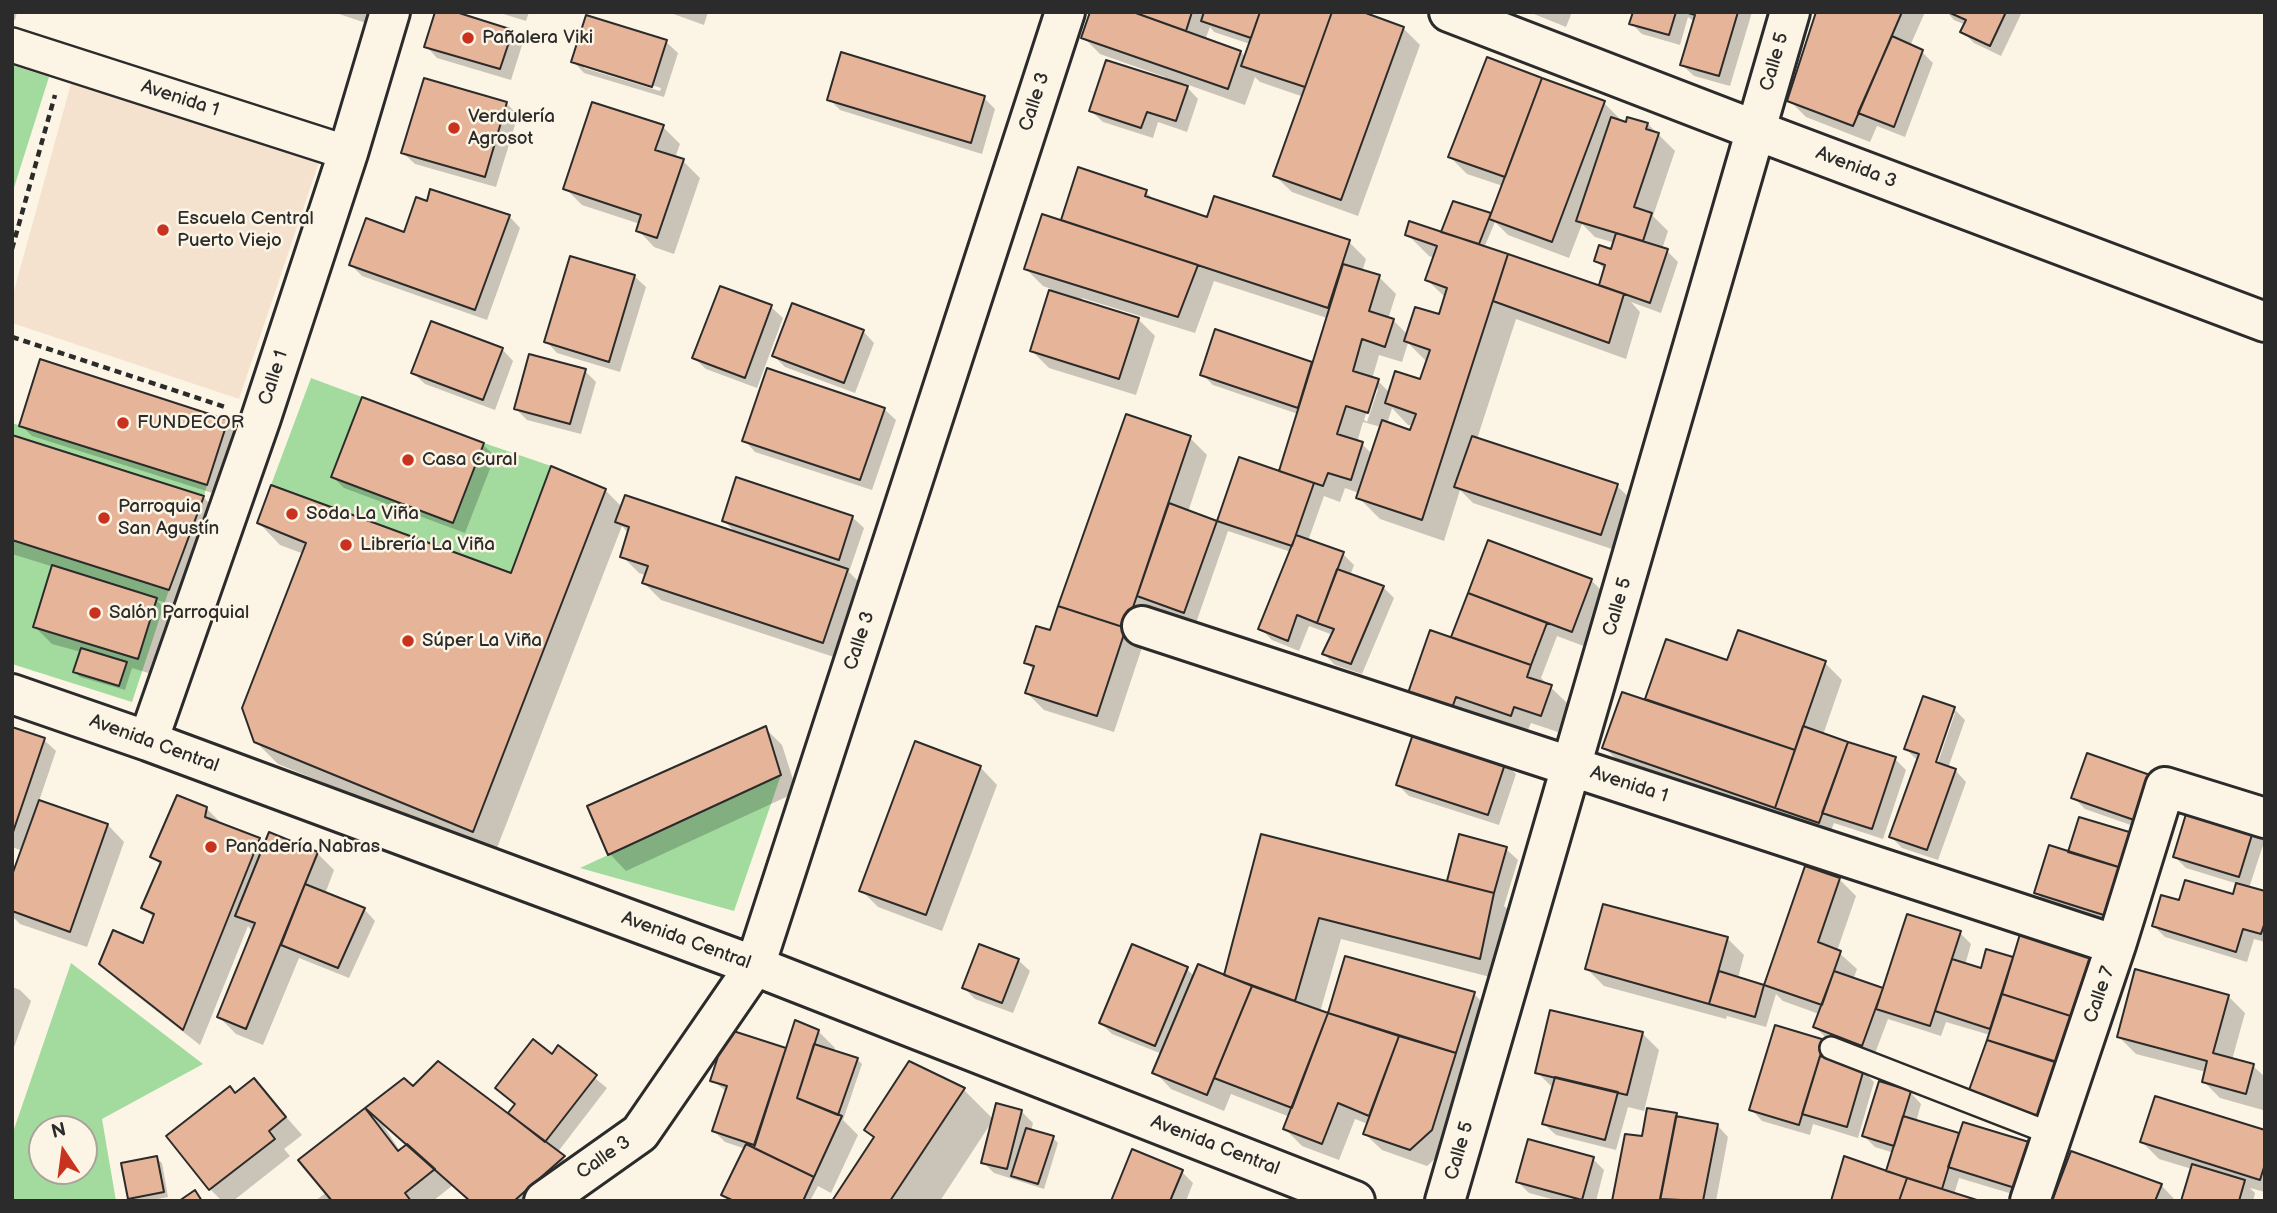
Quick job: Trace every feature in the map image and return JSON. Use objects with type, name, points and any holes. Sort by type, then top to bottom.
[{"type":"street","name":"Calle 1","points":[[148,741],[261,418],[348,153],[390,12]]},
{"type":"street","name":"Calle 3","points":[[544,1201],[640,1133],[755,966],[1065,12]]},
{"type":"street","name":"Avenida 3","points":[[1449,12],[2265,321]]},
{"type":"street","name":"Calle 5","points":[[1446,1201],[1790,12]]},
{"type":"street","name":"Avenida 1","points":[[12,45],[348,153]]},
{"type":"street","name":"Avenida 1","points":[[1142,626],[2116,945]]},
{"type":"street","name":"Avenida Central","points":[[12,694],[148,741],[755,966],[1355,1201]]},
{"type":"street","name":"Calle 7","points":[[2030,1201],[2116,945],[2165,787],[2265,818]]},
{"type":"lane","points":[[1831,1048],[2052,1134]]},
{"type":"path","points":[[12,249],[65,62]]},
{"type":"path","points":[[12,337],[261,418]]},
{"type":"shaded area","name":"Escuela Central Puerto Viejo","points":[[72,80],[319,162],[239,399],[12,323],[12,298]]},
{"type":"green space","points":[[12,65],[49,77],[12,194]]},
{"type":"green space","points":[[311,378],[362,397],[331,477],[453,523],[484,443],[551,466],[511,573],[271,485]]},
{"type":"green space","points":[[12,423],[207,485],[204,496],[12,435]]},
{"type":"green space","points":[[12,540],[169,590],[132,702],[12,664]]},
{"type":"green space","points":[[781,775],[734,911],[580,868],[608,855]]},
{"type":"green space","points":[[71,963],[203,1064],[102,1119],[116,1201],[12,1201],[12,1135]]},
{"type":"building","name":"Pañalera Viki","points":[[435,12],[456,12],[513,30],[500,69],[424,47]]},
{"type":"building","points":[[1090,12],[1133,12],[1241,51],[1228,89],[1081,38]]},
{"type":"building","points":[[1133,12],[1192,12],[1186,31]]},
{"type":"building","points":[[1204,12],[1260,12],[1251,38],[1201,21]]},
{"type":"building","points":[[1260,12],[1332,12],[1305,87],[1241,66]]},
{"type":"building","points":[[1332,12],[1363,12],[1404,27],[1341,200],[1273,176]]},
{"type":"building","points":[[1633,12],[1676,12],[1669,35],[1629,24]]},
{"type":"building","points":[[1685,12],[1738,12],[1719,76],[1680,65],[1695,15]]},
{"type":"building","points":[[1816,12],[1902,12],[1853,126],[1787,101]]},
{"type":"building","points":[[1948,12],[2006,12],[1990,46],[1960,32],[1966,20]]},
{"type":"building","points":[[586,15],[667,40],[652,87],[571,62]]},
{"type":"building","points":[[1892,36],[1923,50],[1894,127],[1858,113]]},
{"type":"building","points":[[841,52],[985,96],[971,143],[827,100]]},
{"type":"building","points":[[1487,57],[1542,78],[1505,177],[1448,157]]},
{"type":"building","points":[[1106,60],[1188,86],[1176,121],[1147,112],[1141,128],[1089,111]]},
{"type":"building","name":"Verdulería Agrosot","points":[[424,78],[507,102],[485,177],[401,153]]},
{"type":"building","points":[[1542,78],[1605,101],[1552,242],[1489,219]]},
{"type":"building","points":[[592,102],[664,125],[655,150],[684,159],[657,238],[636,231],[641,215],[563,189]]},
{"type":"building","points":[[1611,117],[1626,122],[1627,117],[1648,123],[1646,129],[1659,133],[1634,207],[1652,213],[1643,241],[1576,221]]},
{"type":"building","points":[[1078,167],[1147,190],[1145,196],[1207,217],[1214,196],[1350,240],[1328,308],[1061,220]]},
{"type":"building","points":[[430,189],[510,215],[475,310],[349,265],[366,218],[404,232],[416,197],[427,201]]},
{"type":"building","points":[[1453,201],[1491,213],[1479,244],[1441,232]]},
{"type":"building","points":[[1042,214],[1198,265],[1178,317],[1024,269]]},
{"type":"building","points":[[1409,221],[1508,254],[1422,520],[1356,498],[1382,420],[1410,430],[1416,414],[1385,403],[1395,371],[1420,379],[1430,350],[1404,341],[1415,307],[1439,314],[1447,288],[1425,280],[1437,246],[1405,235]]},
{"type":"building","points":[[1616,233],[1668,249],[1650,303],[1599,285],[1605,265],[1594,261],[1599,245],[1611,249]]},
{"type":"building","points":[[1508,254],[1624,294],[1609,343],[1493,301]]},
{"type":"building","points":[[570,256],[635,275],[609,362],[544,342]]},
{"type":"building","points":[[1343,264],[1380,275],[1369,311],[1394,319],[1385,347],[1362,339],[1353,371],[1379,379],[1368,413],[1346,406],[1337,434],[1363,442],[1351,480],[1328,473],[1323,486],[1279,471]]},
{"type":"building","points":[[720,286],[772,305],[745,378],[692,358]]},
{"type":"building","points":[[1049,290],[1139,318],[1119,379],[1030,351]]},
{"type":"building","points":[[792,303],[864,330],[844,383],[772,356]]},
{"type":"building","points":[[431,321],[503,348],[483,400],[411,373]]},
{"type":"building","points":[[1215,329],[1312,362],[1298,408],[1200,375]]},
{"type":"building","points":[[529,354],[586,369],[570,424],[514,409]]},
{"type":"building","name":"FUNDECOR","points":[[40,359],[228,420],[207,485],[19,426]]},
{"type":"building","points":[[767,368],[885,408],[860,480],[742,441]]},
{"type":"building","name":"Casa Cural","points":[[362,397],[484,443],[453,523],[331,477]]},
{"type":"building","points":[[1126,414],[1191,436],[1126,628],[1058,606]]},
{"type":"building","name":"Parroquia San Agustín","points":[[12,435],[204,496],[169,590],[12,540]]},
{"type":"building","points":[[1472,436],[1618,484],[1601,535],[1454,487]]},
{"type":"building","points":[[1239,457],[1314,483],[1292,546],[1217,521]]},
{"type":"building","name":"Súper La Viña","points":[[551,466],[606,489],[473,832],[254,742],[242,708],[306,543],[257,523],[271,485],[511,573]]},
{"type":"building","points":[[736,477],[853,516],[839,560],[722,521]]},
{"type":"building","points":[[625,495],[848,569],[823,643],[642,583],[648,566],[620,557],[629,527],[615,522]]},
{"type":"building","points":[[1169,503],[1217,521],[1184,613],[1137,596]]},
{"type":"building","points":[[1296,535],[1344,552],[1317,623],[1297,615],[1288,641],[1258,629]]},
{"type":"building","points":[[1488,540],[1592,579],[1572,632],[1468,593]]},
{"type":"building","name":"Salón Parroquial","points":[[52,565],[157,598],[138,659],[33,627]]},
{"type":"building","points":[[1337,569],[1384,586],[1351,664],[1322,654],[1334,629],[1317,623]]},
{"type":"building","points":[[1468,593],[1547,623],[1531,665],[1451,637]]},
{"type":"building","points":[[1058,606],[1126,628],[1097,716],[1025,693],[1034,666],[1024,663],[1036,626],[1050,630]]},
{"type":"building","points":[[1430,630],[1531,665],[1527,677],[1552,685],[1541,716],[1514,707],[1511,716],[1456,697],[1452,708],[1408,693]]},
{"type":"building","points":[[1738,630],[1826,661],[1795,750],[1645,699],[1666,639],[1727,660]]},
{"type":"building","points":[[81,648],[127,662],[119,686],[73,672]]},
{"type":"building","points":[[1622,692],[1795,750],[1775,808],[1602,748]]},
{"type":"building","points":[[1923,696],[1955,707],[1936,762],[1956,769],[1927,850],[1889,837],[1919,754],[1904,749]]},
{"type":"building","points":[[766,726],[781,775],[608,855],[587,806]]},
{"type":"building","points":[[1803,726],[1848,742],[1819,823],[1775,808]]},
{"type":"building","points":[[12,727],[45,738],[12,835]]},
{"type":"building","points":[[1414,731],[1506,761],[1488,815],[1396,785]]},
{"type":"building","points":[[915,741],[981,766],[926,915],[859,891]]},
{"type":"building","points":[[1848,742],[1896,757],[1872,829],[1822,813]]},
{"type":"building","points":[[2087,753],[2150,775],[2134,820],[2071,798]]},
{"type":"building","points":[[177,795],[207,807],[205,817],[260,838],[183,1030],[99,964],[113,930],[143,943],[154,914],[141,908],[161,862],[150,857]]},
{"type":"building","points":[[39,800],[108,824],[70,932],[12,911],[12,875]]},
{"type":"building","points":[[2189,804],[2255,825],[2239,877],[2173,857]]},
{"type":"building","points":[[2079,817],[2136,834],[2125,869],[2068,852]]},
{"type":"building","points":[[269,832],[318,852],[246,1029],[217,1017],[255,923],[235,916]]},
{"type":"building","points":[[1261,834],[1494,893],[1480,959],[1319,918],[1295,1001],[1224,975]]},
{"type":"building","points":[[1459,834],[1507,847],[1494,893],[1447,881]]},
{"type":"building","points":[[2049,845],[2125,869],[2110,917],[2034,893]]},
{"type":"building","points":[[1805,866],[1840,878],[1818,942],[1841,951],[1822,1005],[1764,985]]},
{"type":"building","points":[[2185,880],[2233,894],[2236,883],[2265,891],[2265,922],[2261,934],[2243,929],[2236,952],[2152,926],[2161,895],[2179,900]]},
{"type":"building","points":[[305,884],[365,908],[338,968],[281,945]]},
{"type":"building","points":[[1603,904],[1728,937],[1709,1004],[1585,969]]},
{"type":"building","points":[[1907,914],[1961,931],[1930,1026],[1876,1009]]},
{"type":"building","points":[[2020,934],[2098,958],[2080,1019],[2002,994]]},
{"type":"building","points":[[979,944],[1019,959],[1002,1003],[962,988]]},
{"type":"building","points":[[1132,944],[1188,967],[1155,1046],[1099,1023]]},
{"type":"building","points":[[1986,949],[2013,957],[1990,1029],[1935,1011],[1952,959],[1981,968]]},
{"type":"building","points":[[1345,956],[1475,992],[1456,1053],[1328,1013]]},
{"type":"building","points":[[1198,964],[1252,986],[1207,1095],[1152,1073]]},
{"type":"building","points":[[2135,969],[2229,995],[2213,1053],[2254,1064],[2246,1094],[2202,1082],[2207,1061],[2117,1037]]},
{"type":"building","points":[[1719,971],[1764,985],[1755,1017],[1709,1004]]},
{"type":"building","points":[[1834,971],[1883,988],[1862,1046],[1813,1027]]},
{"type":"building","points":[[1252,986],[1328,1013],[1292,1108],[1214,1078]]},
{"type":"building","points":[[2002,994],[2080,1019],[2064,1065],[1987,1040]]},
{"type":"building","points":[[1550,1010],[1643,1032],[1627,1095],[1535,1073]]},
{"type":"building","points":[[1328,1013],[1399,1036],[1369,1116],[1338,1103],[1322,1144],[1283,1129]]},
{"type":"building","points":[[795,1020],[819,1030],[797,1098],[842,1116],[814,1177],[754,1148]]},
{"type":"building","points":[[1775,1025],[1825,1040],[1799,1125],[1749,1110]]},
{"type":"building","points":[[727,1029],[786,1048],[754,1145],[712,1131],[727,1086],[710,1081]]},
{"type":"building","points":[[1399,1036],[1456,1053],[1432,1130],[1410,1150],[1363,1134]]},
{"type":"building","points":[[533,1039],[552,1054],[558,1045],[597,1075],[545,1142],[508,1113],[515,1104],[495,1088]]},
{"type":"building","points":[[1987,1040],[2057,1062],[2039,1116],[1968,1093]]},
{"type":"building","points":[[814,1044],[858,1058],[838,1115],[797,1098]]},
{"type":"building","points":[[1820,1056],[1864,1069],[1847,1127],[1802,1114]]},
{"type":"building","points":[[438,1061],[565,1156],[514,1201],[470,1201],[365,1108],[404,1078],[413,1086]]},
{"type":"building","points":[[909,1061],[965,1088],[890,1201],[832,1201],[874,1137],[864,1130]]},
{"type":"building","points":[[1555,1077],[1618,1092],[1605,1140],[1542,1124]]},
{"type":"building","points":[[254,1078],[286,1117],[269,1131],[275,1139],[209,1190],[166,1136],[230,1086],[235,1093]]},
{"type":"building","points":[[1879,1081],[1911,1091],[1894,1146],[1862,1136]]},
{"type":"building","points":[[2155,1096],[2265,1130],[2265,1164],[2260,1180],[2140,1142]]},
{"type":"building","points":[[996,1103],[1022,1110],[1007,1169],[981,1163]]},
{"type":"building","points":[[365,1108],[398,1151],[407,1144],[435,1169],[405,1193],[411,1201],[332,1201],[298,1160]]},
{"type":"building","points":[[1647,1108],[1677,1113],[1660,1201],[1612,1201],[1625,1134],[1642,1136]]},
{"type":"building","points":[[1676,1116],[1718,1124],[1703,1201],[1660,1199]]},
{"type":"building","points":[[1903,1116],[1959,1133],[1942,1189],[1886,1171]]},
{"type":"building","points":[[1963,1122],[2029,1142],[2015,1188],[1948,1167]]},
{"type":"building","points":[[1026,1128],[1054,1136],[1038,1184],[1011,1176]]},
{"type":"building","points":[[1528,1139],[1594,1157],[1582,1200],[1516,1182]]},
{"type":"building","points":[[746,1144],[814,1177],[803,1201],[734,1201],[721,1195]]},
{"type":"building","points":[[1132,1149],[1183,1170],[1170,1201],[1111,1201]]},
{"type":"building","points":[[2071,1151],[2162,1184],[2155,1201],[2052,1201]]},
{"type":"building","points":[[157,1156],[164,1192],[128,1199],[121,1163]]},
{"type":"building","points":[[1844,1156],[1907,1178],[1899,1201],[1831,1201]]},
{"type":"building","points":[[2192,1164],[2245,1180],[2239,1201],[2181,1201]]},
{"type":"building","points":[[1907,1178],[1942,1189],[1980,1201],[1899,1201]]},
{"type":"building","points":[[195,1190],[202,1201],[179,1201]]},
{"type":"place","name":"Pañalera Viki","points":[[468,38]]},
{"type":"place","name":"Verdulería Agrosot","points":[[454,128]]},
{"type":"place","name":"Escuela Central Puerto Viejo","points":[[163,230]]},
{"type":"place","name":"FUNDECOR","points":[[123,423]]},
{"type":"place","name":"Casa Cural","points":[[408,460]]},
{"type":"place","name":"Soda La Viña","points":[[292,514]]},
{"type":"place","name":"Parroquia San Agustín","points":[[104,518]]},
{"type":"place","name":"Librería La Viña","points":[[346,545]]},
{"type":"place","name":"Salón Parroquial","points":[[95,613]]},
{"type":"place","name":"Súper La Viña","points":[[408,641]]},
{"type":"place","name":"Panadería Nabras","points":[[211,847]]}]
